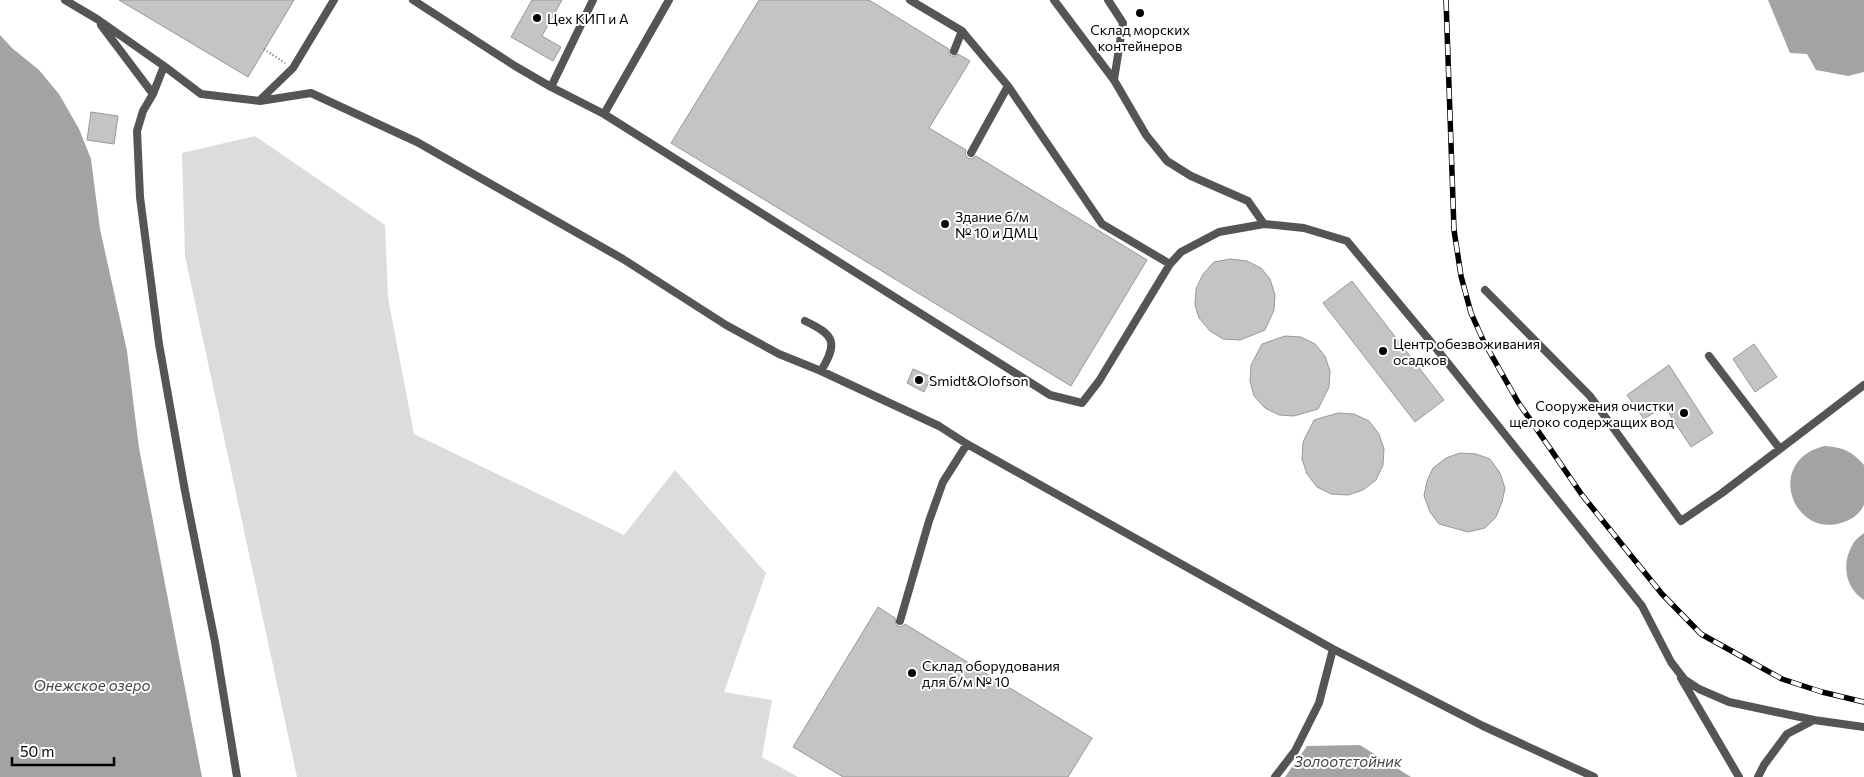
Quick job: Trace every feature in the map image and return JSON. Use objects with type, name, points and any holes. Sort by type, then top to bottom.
[{"type":"lane","points":[[65,0],[97,19],[201,94],[260,101],[311,93],[417,142],[623,259],[726,326],[779,354],[821,371],[939,426],[967,444],[1333,649],[1483,726],[1594,777]]},
{"type":"lane","points":[[260,101],[293,68],[334,0]]},
{"type":"lane","points":[[413,0],[514,66],[604,114],[1050,395],[1082,404],[1099,380],[1170,264],[1181,252],[1219,232],[1264,224],[1304,228],[1347,241],[1437,349],[1642,606],[1671,662],[1739,777]]},
{"type":"lane","points":[[551,87],[592,0]]},
{"type":"lane","points":[[604,114],[669,0]]},
{"type":"lane","points":[[910,0],[962,31],[1008,86],[1102,224],[1170,264]]},
{"type":"lane","points":[[1054,0],[1114,80],[1146,136],[1167,161],[1191,176],[1248,201],[1264,224]]},
{"type":"lane","points":[[1108,0],[1123,23],[1114,80]]},
{"type":"lane","points":[[97,19],[153,94]]},
{"type":"lane","points":[[954,52],[962,31]]},
{"type":"lane","points":[[164,66],[153,94],[143,111],[137,131],[140,197],[159,344],[184,491],[215,642],[237,777]]},
{"type":"lane","points":[[971,154],[1008,86]]},
{"type":"lane","points":[[1484,290],[1590,396],[1681,521],[1864,385]]},
{"type":"lane","points":[[805,321],[818,327],[828,335],[832,345],[830,356],[821,371]]},
{"type":"lane","points":[[1709,356],[1780,449]]},
{"type":"lane","points":[[900,621],[942,482],[967,444]]},
{"type":"lane","points":[[1275,777],[1295,751],[1318,703],[1333,649]]},
{"type":"lane","points":[[1671,662],[1684,679],[1699,689],[1729,702],[1814,720],[1864,728]]},
{"type":"lane","points":[[1758,777],[1764,765],[1787,734],[1814,720]]},
{"type":"path","points":[[264,49],[293,68]]},
{"type":"shaded area","points":[[255,136],[385,225],[388,298],[414,434],[624,535],[675,470],[766,573],[724,692],[772,700],[762,757],[798,777],[297,777],[185,256],[182,153]]},
{"type":"water","points":[[1768,0],[1864,0],[1864,72],[1848,76],[1816,70],[1807,54],[1790,53]]},
{"type":"water","name":"Онежское озеро","points":[[0,35],[12,48],[39,70],[59,94],[79,129],[91,159],[100,229],[127,351],[139,448],[202,777],[0,777]]},
{"type":"water","points":[[1824,446],[1836,447],[1846,451],[1855,456],[1864,465],[1864,505],[1856,516],[1847,521],[1828,525],[1814,522],[1803,514],[1795,502],[1791,489],[1791,475],[1797,463],[1811,451]]},
{"type":"water","points":[[1864,533],[1864,600],[1849,582],[1846,567],[1849,551],[1856,540]]},
{"type":"water","name":"Золоотстойник","points":[[1360,745],[1411,777],[1285,777],[1307,746]]},
{"type":"building","points":[[119,0],[294,0],[248,77]]},
{"type":"building","name":"Цех КИП и А","points":[[532,0],[562,0],[542,36],[561,47],[553,61],[511,37]]},
{"type":"building","name":"Здание б/м № 10 и ДМЦ","points":[[759,0],[869,0],[949,49],[951,56],[958,54],[970,61],[929,128],[966,150],[965,154],[968,158],[972,159],[976,156],[1147,260],[1071,386],[671,143]]},
{"type":"building","points":[[91,112],[118,116],[114,144],[87,140]]},
{"type":"building","points":[[1230,259],[1247,261],[1261,268],[1270,279],[1275,295],[1274,310],[1265,330],[1240,340],[1223,339],[1210,331],[1199,318],[1195,305],[1196,289],[1203,274],[1214,262]]},
{"type":"building","name":"Центр обезвоживания осадков","points":[[1352,281],[1444,400],[1415,422],[1323,303]]},
{"type":"building","points":[[1285,336],[1301,337],[1315,344],[1325,356],[1330,371],[1329,387],[1318,409],[1294,416],[1279,415],[1265,408],[1254,396],[1250,381],[1251,365],[1262,344]]},
{"type":"building","points":[[1754,344],[1777,377],[1755,392],[1733,359]]},
{"type":"building","name":"Сооружения очистки щелоко содержащих вод","points":[[1669,365],[1713,433],[1691,447],[1664,406],[1644,419],[1627,395]]},
{"type":"building","name":"Smidt&Olofson","points":[[913,369],[931,377],[924,392],[907,383]]},
{"type":"building","points":[[1338,413],[1354,414],[1369,421],[1379,434],[1384,449],[1383,465],[1376,480],[1363,490],[1348,495],[1331,494],[1317,487],[1307,474],[1302,459],[1303,442],[1314,420]]},
{"type":"building","points":[[1460,453],[1476,454],[1490,459],[1500,473],[1505,488],[1496,517],[1485,528],[1468,532],[1439,524],[1430,512],[1424,496],[1427,481],[1433,468],[1446,458]]},
{"type":"building","name":"Склад оборудования для б/м № 10","points":[[878,607],[895,618],[896,625],[901,627],[905,624],[1092,738],[1068,777],[843,777],[793,747]]},
{"type":"railway","points":[[1446,0],[1454,230],[1461,276],[1471,313],[1484,342],[1518,402],[1582,495],[1662,594],[1701,634],[1782,679],[1822,692],[1864,702]]},
{"type":"place","name":"Склад морских контейнеров","points":[[1140,13]]},
{"type":"place","name":"Цех КИП и А","points":[[537,18]]},
{"type":"place","name":"Здание б/м № 10 и ДМЦ","points":[[945,224]]},
{"type":"place","name":"Центр обезвоживания осадков","points":[[1383,351]]},
{"type":"place","name":"Smidt&Olofson","points":[[919,380]]},
{"type":"place","name":"Сооружения очистки щелоко содержащих вод","points":[[1684,413]]},
{"type":"place","name":"Склад оборудования для б/м № 10","points":[[912,673]]}]
